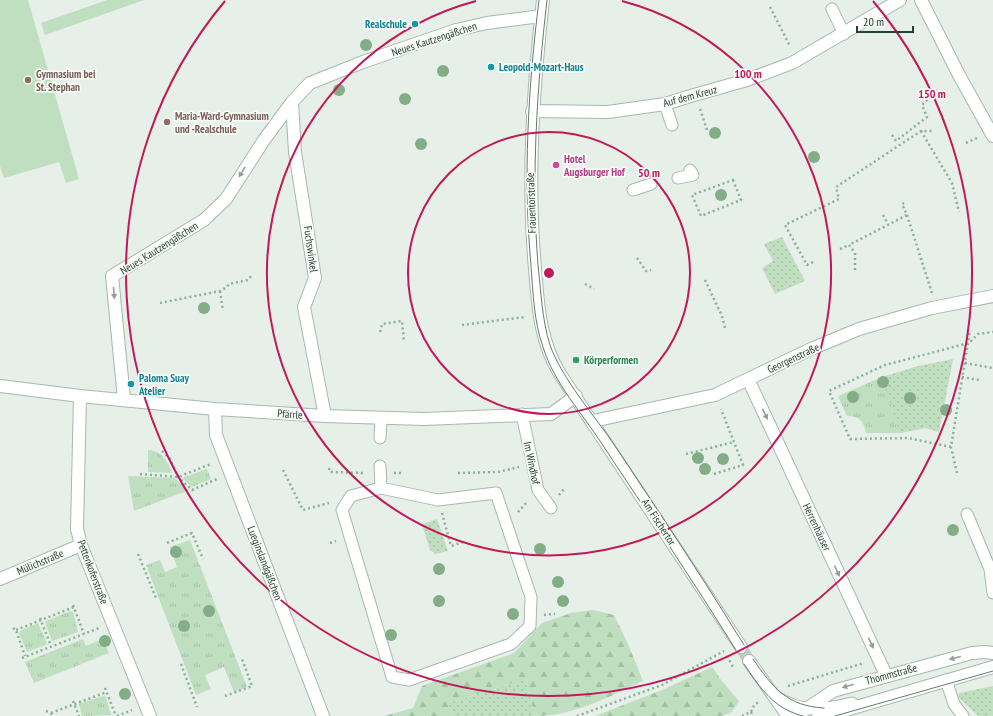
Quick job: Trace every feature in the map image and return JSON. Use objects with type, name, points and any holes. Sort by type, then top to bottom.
[{"type":"street","name":"Frauentorstraße","points":[[543,0],[532,111],[530,155],[531,215],[543,335],[551,358],[576,396]]},
{"type":"street","name":"Auf dem Kreuz","points":[[532,111],[608,112],[665,104],[747,80],[798,59],[844,34],[900,0]]},
{"type":"street","points":[[921,0],[960,77],[993,136]]},
{"type":"street","name":"Neues Kautzengäßchen","points":[[124,399],[112,276],[204,220],[226,199],[264,140],[292,102],[310,83],[330,74],[456,30],[486,23],[541,16]]},
{"type":"street","name":"Fuchswinkel","points":[[292,102],[295,152],[315,278],[304,307],[325,416]]},
{"type":"street","name":"Georgenstraße","points":[[593,420],[715,395],[811,349],[859,329],[936,307],[993,296]]},
{"type":"street","name":"Herrenhäuser","points":[[748,379],[886,675]]},
{"type":"street","name":"Pfärrle","points":[[0,386],[80,396],[124,399],[216,409],[325,416],[424,419],[551,414],[576,396]]},
{"type":"street","name":"Pettenkoferstraße","points":[[80,396],[77,529],[81,545],[150,716]]},
{"type":"street","name":"Am Fischertor","points":[[576,396],[740,647]]},
{"type":"street","name":"Lueginslandgäßchen","points":[[216,409],[216,435],[323,716]]},
{"type":"street","name":"Mülichstraße","points":[[0,579],[81,545]]},
{"type":"street","name":"Thommstraße","points":[[801,713],[833,691],[886,675],[972,653],[993,653]]},
{"type":"street","points":[[749,661],[788,716]]},
{"type":"street","name":"Thommstraße","points":[[818,716],[839,712],[993,667]]},
{"type":"lane","points":[[832,10],[844,34]]},
{"type":"lane","points":[[665,104],[672,125]]},
{"type":"lane","points":[[678,178],[693,175],[690,170]]},
{"type":"lane","points":[[633,190],[651,184]]},
{"type":"lane","name":"Im Windhof","points":[[522,414],[538,490],[551,508]]},
{"type":"lane","points":[[380,438],[381,418]]},
{"type":"lane","points":[[380,466],[381,488]]},
{"type":"lane","points":[[381,488],[438,500],[496,493],[531,597],[530,626],[511,644],[409,680],[392,677],[342,510],[350,496],[381,488]]},
{"type":"lane","points":[[967,514],[990,569],[993,593]]},
{"type":"lane","points":[[772,694],[801,713],[851,703],[993,662]]},
{"type":"lane","points":[[946,680],[954,704],[963,716]]},
{"type":"path","points":[[770,7],[798,59]]},
{"type":"path","points":[[892,135],[896,141],[927,117],[922,105],[937,90]]},
{"type":"path","points":[[694,95],[707,130]]},
{"type":"path","points":[[921,130],[952,183],[959,212]]},
{"type":"path","points":[[813,262],[807,265],[785,225],[839,199],[836,187],[921,130],[933,131]]},
{"type":"path","points":[[733,180],[741,200],[701,216],[692,195],[701,192],[733,180]]},
{"type":"path","points":[[904,203],[902,204],[907,215],[936,307]]},
{"type":"path","points":[[884,215],[888,224]]},
{"type":"path","points":[[840,250],[907,215]]},
{"type":"path","points":[[849,245],[855,253],[856,270]]},
{"type":"path","points":[[638,258],[646,271],[651,270]]},
{"type":"path","points":[[160,303],[220,291],[229,284],[248,280],[252,275]]},
{"type":"path","points":[[705,280],[722,316],[725,328]]},
{"type":"path","points":[[585,284],[594,289]]},
{"type":"path","points":[[220,291],[223,311]]},
{"type":"path","points":[[462,325],[540,315]]},
{"type":"path","points":[[380,332],[382,324],[402,321],[404,342]]},
{"type":"path","points":[[957,473],[951,447],[970,330]]},
{"type":"path","points":[[951,447],[908,438],[850,439],[829,391],[885,365],[968,343],[978,334],[993,332]]},
{"type":"path","points":[[964,363],[993,368]]},
{"type":"path","points":[[962,377],[979,380]]},
{"type":"path","points":[[714,474],[743,465],[715,395]]},
{"type":"path","points":[[686,454],[734,442]]},
{"type":"path","points":[[162,451],[170,459],[178,477],[192,490],[217,478]]},
{"type":"path","points":[[140,474],[178,477],[212,464]]},
{"type":"path","points":[[458,473],[498,472],[533,464]]},
{"type":"path","points":[[283,470],[304,510],[350,496]]},
{"type":"path","points":[[438,500],[451,546],[466,541]]},
{"type":"path","points":[[167,542],[192,533],[203,559]]},
{"type":"path","points":[[138,554],[156,598]]},
{"type":"path","points":[[16,630],[73,606],[84,634]]},
{"type":"path","points":[[41,619],[51,646]]},
{"type":"path","points":[[22,658],[112,623]]},
{"type":"path","points":[[13,628],[16,630],[25,656]]},
{"type":"path","points":[[577,716],[662,685],[724,651]]},
{"type":"path","points":[[727,656],[735,670]]},
{"type":"path","points":[[225,696],[252,686],[242,659]]},
{"type":"path","points":[[181,664],[197,707]]},
{"type":"path","points":[[105,688],[116,716]]},
{"type":"path","points":[[46,711],[52,715],[74,702],[107,692]]},
{"type":"path","points":[[74,702],[79,716]]},
{"type":"path","points":[[742,716],[751,712],[754,705]]},
{"type":"path","points":[[751,712],[753,716]]},
{"type":"green space","name":"Gymnasium bei St. Stephan","points":[[0,0],[28,0],[79,179],[66,183],[59,162],[4,178],[0,166]]},
{"type":"green space","points":[[107,0],[144,0],[45,35],[41,23]]},
{"type":"green space","points":[[782,237],[805,281],[775,294],[762,268],[773,261],[764,244]]},
{"type":"green space","points":[[953,359],[939,432],[925,428],[900,433],[882,377],[918,366]]},
{"type":"green space","points":[[882,377],[899,410],[920,429],[900,433],[866,433],[864,425],[858,418],[847,416],[838,396]]},
{"type":"green space","points":[[148,450],[157,452],[164,457],[169,464],[172,473],[148,472]]},
{"type":"green space","points":[[207,469],[211,479],[192,487],[182,478]]},
{"type":"green space","points":[[128,476],[174,478],[189,490],[134,511]]},
{"type":"green space","points":[[437,519],[448,551],[435,554],[430,550],[422,524]]},
{"type":"green space","points":[[190,540],[247,687],[234,692],[224,667],[205,675],[211,689],[196,695],[146,565],[160,560],[165,572],[177,567],[170,547]]},
{"type":"green space","points":[[593,610],[614,615],[643,681],[604,699],[577,709],[549,715],[535,716],[525,679],[448,703],[452,716],[384,716],[413,708],[422,686],[514,653],[542,623],[571,613]]},
{"type":"green space","points":[[70,611],[73,612],[78,632],[52,641],[45,623],[46,621]]},
{"type":"green space","points":[[38,623],[47,643],[46,645],[27,652],[19,633],[20,631]]},
{"type":"green space","points":[[83,639],[86,646],[103,639],[109,653],[34,683],[25,662]]},
{"type":"green space","points":[[712,667],[739,701],[732,712],[722,716],[595,716],[662,690]]},
{"type":"green space","points":[[525,679],[535,716],[452,716],[448,703]]},
{"type":"green space","points":[[993,686],[993,716],[978,716],[958,697],[959,693]]},
{"type":"green space","points":[[103,696],[106,697],[111,715],[82,716],[79,704]]},
{"type":"tunnel","points":[[741,647],[749,661]]},
{"type":"tram line","points":[[539,0],[532,67],[528,133],[527,199],[532,287],[540,337],[548,360],[561,385],[687,572],[736,650]]},
{"type":"tram line","points":[[547,0],[540,66],[536,132],[535,198],[538,265],[543,316],[550,345],[562,371],[615,446],[697,570],[744,645]]},
{"type":"tram line","points":[[753,659],[767,679],[782,694],[800,704],[824,708]]},
{"type":"tram line","points":[[744,664],[762,689],[776,703],[793,713],[803,716]]},
{"type":"tram line","points":[[835,716],[993,671]]},
{"type":"place","name":"Realschule","points":[[415,24]]},
{"type":"place","name":"Leopold-Mozart-Haus","points":[[491,67]]},
{"type":"place","name":"Gymnasium bei St. Stephan","points":[[28,80]]},
{"type":"place","name":"Maria-Ward-Gymnasium und -Realschule","points":[[167,122]]},
{"type":"place","name":"Hotel Augsburger Hof","points":[[556,165]]},
{"type":"place","name":"Körperformen","points":[[576,360]]},
{"type":"place","name":"Paloma Suay Atelier","points":[[131,384]]}]
